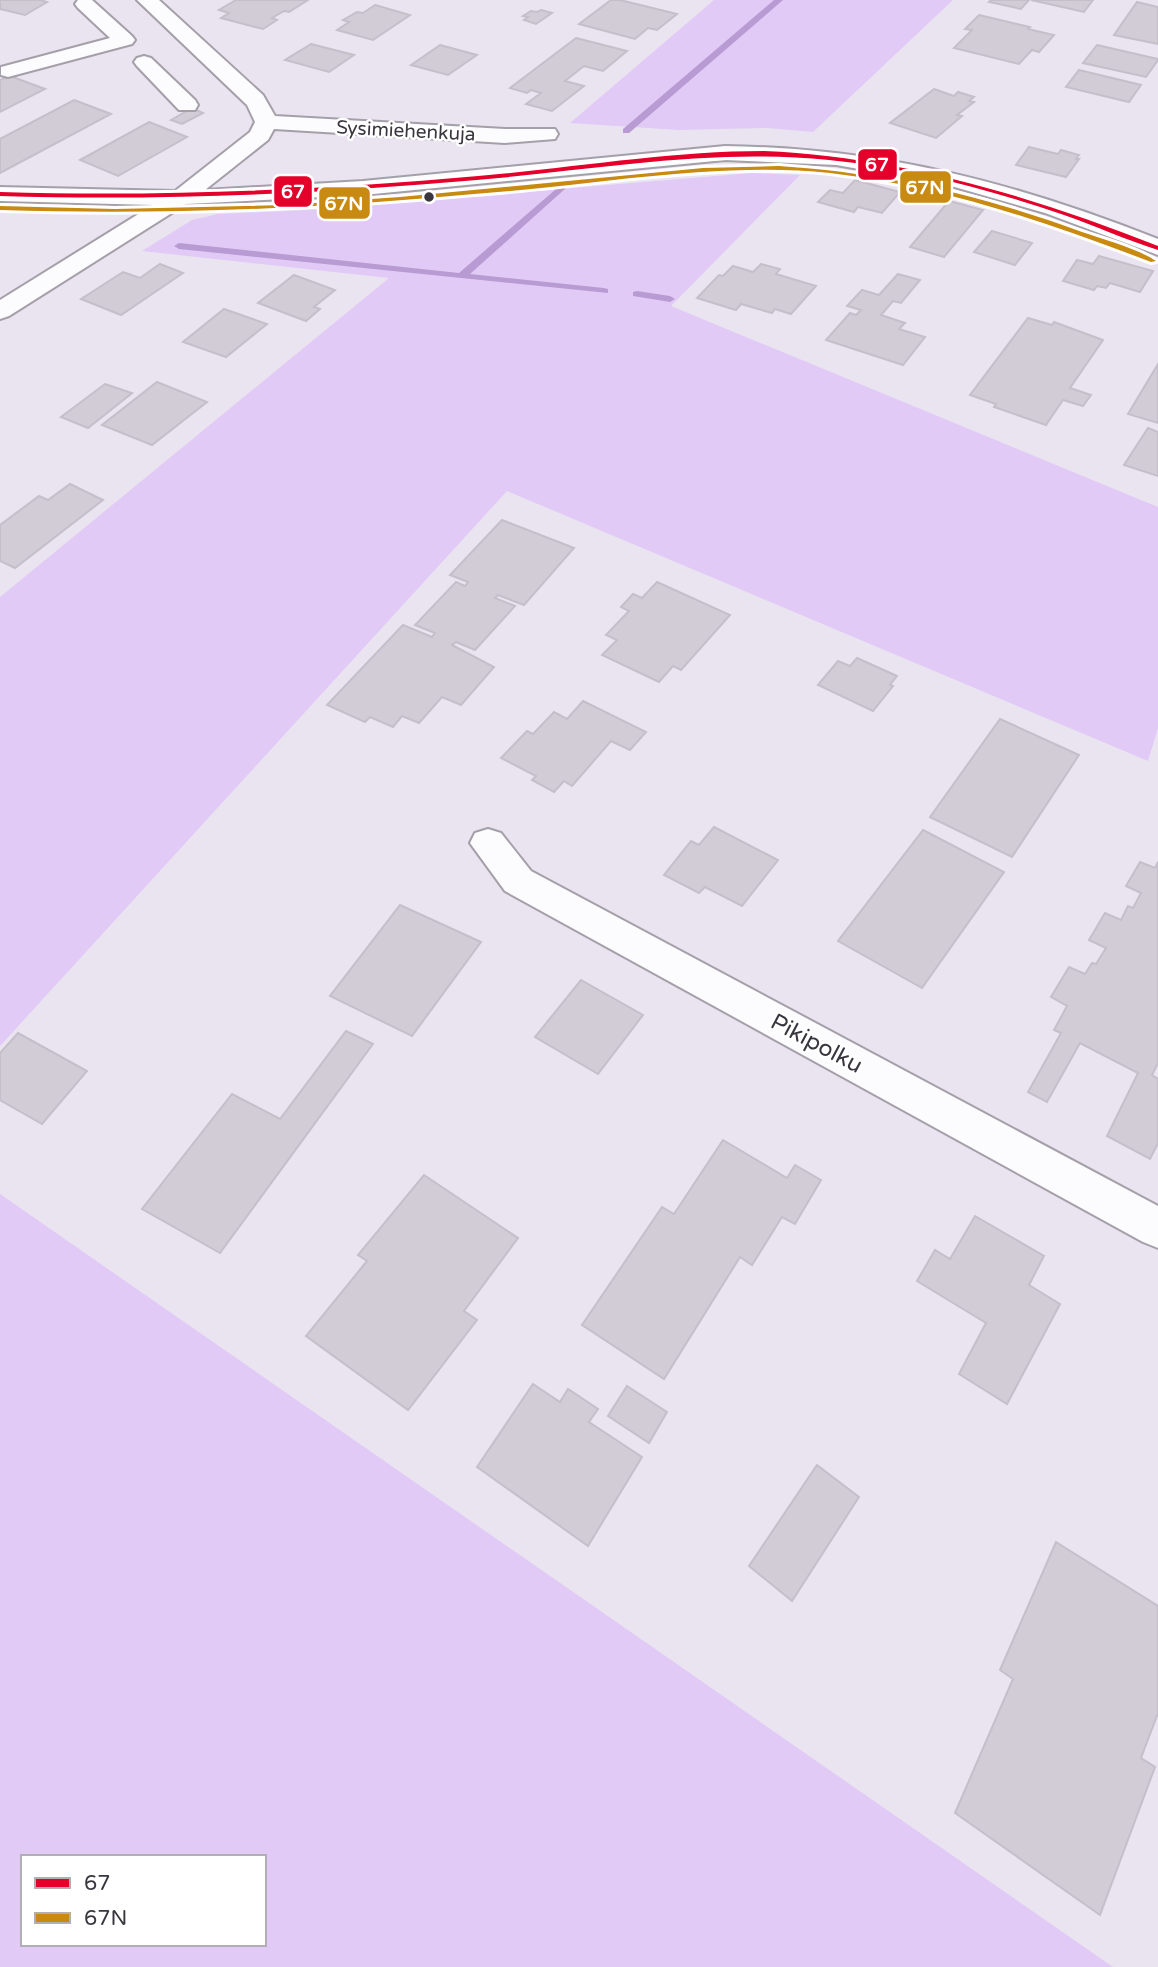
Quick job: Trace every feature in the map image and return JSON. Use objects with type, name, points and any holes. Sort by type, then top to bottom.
[{"type":"street","points":[[0,311],[180,198],[260,135],[266,122],[263,110],[255,100],[147,0]]},
{"type":"street","points":[[8,71],[125,40],[85,1]]},
{"type":"street","points":[[144,62],[187,105]]},
{"type":"street","points":[[162,80],[218,66]]},
{"type":"street","name":"Sysimiehenkuja","points":[[266,122],[505,136],[547,134]]},
{"type":"street","points":[[0,194],[180,198],[354,188],[725,153],[790,153],[886,164],[1024,198],[1106,226],[1158,248]]},
{"type":"street","name":"Pikipolku","points":[[488,844],[518,881],[1158,1228]]},
{"type":"shaded area","points":[[714,0],[953,0],[813,132],[768,128],[679,130],[570,123]]},
{"type":"shaded area","points":[[752,173],[800,175],[671,306],[1158,507],[1158,728],[1148,761],[507,491],[0,1046],[0,597],[389,278],[142,251],[192,220],[218,214],[307,210]]},
{"type":"shaded area","points":[[0,1194],[1113,1967],[0,1967]]},
{"type":"building","points":[[0,0],[47,2],[25,15],[0,9]]},
{"type":"building","points":[[236,0],[308,0],[289,12],[284,11],[272,18],[277,20],[263,29],[221,18],[229,13],[219,10]]},
{"type":"building","points":[[611,0],[677,14],[657,30],[648,28],[635,39],[579,24]]},
{"type":"building","points":[[1029,0],[1021,9],[989,2]]},
{"type":"building","points":[[1031,0],[1093,0],[1084,12]]},
{"type":"building","points":[[1137,2],[1158,7],[1158,44],[1114,35]]},
{"type":"building","points":[[375,5],[410,15],[373,40],[337,30],[349,22],[343,20],[357,12],[363,13]]},
{"type":"building","points":[[531,11],[552,13],[536,24],[524,20],[528,17],[523,16]]},
{"type":"building","points":[[979,15],[1054,35],[1039,52],[1032,50],[1019,64],[954,48],[972,30],[965,29]]},
{"type":"building","points":[[576,38],[627,51],[603,71],[584,66],[565,81],[584,86],[552,111],[526,104],[541,93],[531,90],[527,93],[510,88]]},
{"type":"building","points":[[311,44],[354,55],[329,72],[285,60]]},
{"type":"building","points":[[440,45],[477,55],[448,75],[411,65]]},
{"type":"building","points":[[1097,45],[1158,60],[1146,77],[1083,63]]},
{"type":"building","points":[[1079,70],[1141,85],[1129,102],[1066,87]]},
{"type":"building","points":[[10,76],[45,89],[0,112],[0,80]]},
{"type":"building","points":[[934,89],[954,96],[958,92],[974,97],[969,101],[974,102],[957,115],[962,116],[936,138],[890,123]]},
{"type":"building","points":[[74,100],[111,114],[0,173],[0,139]]},
{"type":"building","points":[[192,108],[203,113],[182,124],[171,120]]},
{"type":"building","points":[[149,122],[187,137],[118,176],[80,160]]},
{"type":"building","points":[[1029,147],[1058,154],[1061,150],[1079,155],[1076,159],[1079,159],[1066,177],[1016,165]]},
{"type":"building","points":[[855,180],[900,192],[882,213],[858,207],[854,212],[818,202],[830,190],[843,193]]},
{"type":"building","points":[[949,201],[983,210],[944,257],[910,247]]},
{"type":"building","points":[[992,231],[1032,243],[1015,265],[974,252]]},
{"type":"building","points":[[1099,256],[1153,271],[1140,292],[1110,283],[1106,288],[1097,286],[1094,290],[1063,281],[1077,260],[1093,264]]},
{"type":"building","points":[[160,264],[183,273],[121,315],[81,299],[123,272],[140,278]]},
{"type":"building","points":[[761,264],[780,269],[776,274],[816,286],[791,314],[775,309],[772,313],[741,304],[736,310],[697,298],[719,275],[723,276],[733,266],[753,272]]},
{"type":"building","points":[[898,274],[920,280],[901,303],[893,301],[881,315],[905,323],[899,329],[925,337],[903,365],[826,340],[850,313],[856,315],[861,310],[847,306],[862,290],[879,295]]},
{"type":"building","points":[[294,275],[335,290],[314,307],[320,309],[306,321],[258,303]]},
{"type":"building","points":[[224,309],[267,324],[226,357],[183,342]]},
{"type":"building","points":[[1028,318],[1052,325],[1054,322],[1103,340],[1070,388],[1091,395],[1083,406],[1063,400],[1046,425],[994,407],[996,404],[970,395]]},
{"type":"building","points":[[1158,364],[1158,423],[1128,414]]},
{"type":"building","points":[[157,382],[207,402],[152,445],[102,425]]},
{"type":"building","points":[[105,384],[132,393],[88,428],[61,417]]},
{"type":"building","points":[[1148,428],[1158,432],[1158,476],[1124,465]]},
{"type":"building","points":[[70,484],[103,500],[15,568],[0,561],[0,525],[39,496],[48,500]]},
{"type":"building","points":[[502,520],[574,548],[524,605],[498,595],[495,598],[515,606],[475,650],[456,642],[452,645],[494,667],[461,705],[442,697],[419,723],[402,716],[393,727],[370,717],[365,722],[327,705],[403,625],[432,637],[435,633],[415,625],[456,582],[465,586],[468,582],[450,575]]},
{"type":"building","points":[[657,582],[730,615],[681,670],[673,666],[659,682],[602,655],[617,640],[606,635],[629,611],[621,607],[633,594],[642,598]]},
{"type":"building","points":[[857,658],[897,676],[890,685],[893,686],[873,711],[818,685],[838,661],[850,666]]},
{"type":"building","points":[[583,701],[646,732],[630,750],[611,741],[572,786],[564,781],[554,792],[532,780],[536,776],[501,758],[527,731],[533,734],[554,712],[567,719]]},
{"type":"building","points":[[1000,719],[1079,755],[1012,857],[930,817]]},
{"type":"building","points":[[714,827],[778,860],[742,906],[705,887],[699,893],[664,875],[691,841],[699,845]]},
{"type":"building","points":[[923,830],[1004,872],[922,988],[838,941]]},
{"type":"building","points":[[1140,862],[1155,868],[1158,862],[1158,1063],[1152,1075],[1158,1079],[1158,1143],[1150,1159],[1107,1136],[1138,1073],[1080,1043],[1047,1102],[1028,1092],[1061,1033],[1054,1030],[1067,1006],[1051,997],[1069,967],[1085,974],[1092,963],[1096,964],[1106,948],[1089,940],[1105,913],[1121,920],[1128,906],[1133,908],[1141,893],[1126,886]]},
{"type":"building","points":[[400,905],[481,942],[412,1036],[330,996]]},
{"type":"building","points":[[581,980],[643,1015],[598,1074],[535,1037]]},
{"type":"building","points":[[346,1031],[373,1044],[220,1253],[142,1209],[232,1094],[280,1119]]},
{"type":"building","points":[[18,1033],[87,1071],[42,1124],[0,1100],[0,1053]]},
{"type":"building","points":[[723,1140],[787,1178],[795,1165],[821,1180],[795,1224],[782,1217],[752,1265],[740,1257],[664,1379],[582,1325],[662,1207],[674,1214]]},
{"type":"building","points":[[424,1175],[518,1238],[464,1311],[477,1320],[408,1410],[306,1336],[367,1261],[358,1255]]},
{"type":"building","points":[[975,1216],[1044,1256],[1029,1285],[1060,1304],[1007,1404],[959,1374],[986,1323],[917,1281],[935,1250],[950,1259]]},
{"type":"building","points":[[533,1384],[560,1402],[568,1389],[598,1409],[589,1422],[642,1457],[588,1546],[477,1467]]},
{"type":"building","points":[[627,1386],[667,1412],[649,1443],[608,1416]]},
{"type":"building","points":[[817,1465],[859,1497],[792,1601],[749,1566]]},
{"type":"building","points":[[1056,1542],[1158,1606],[1158,1713],[1141,1758],[1155,1767],[1100,1915],[955,1813],[1013,1679],[1000,1670]]},
{"type":"waterway","points":[[626,131],[779,0]]},
{"type":"waterway","points":[[462,275],[563,186]]},
{"type":"waterway","points":[[179,246],[604,291]]},
{"type":"waterway","points":[[637,294],[670,299]]},
{"type":"transit line","name":"67","points":[[0,194],[170,196],[283,192],[396,185],[712,155],[782,154],[879,165],[974,185],[1067,214],[1158,248]]},
{"type":"transit line","name":"67N","points":[[0,208],[172,210],[286,207],[400,199],[703,170],[779,168],[875,177],[970,198],[1062,227],[1153,261]]}]
